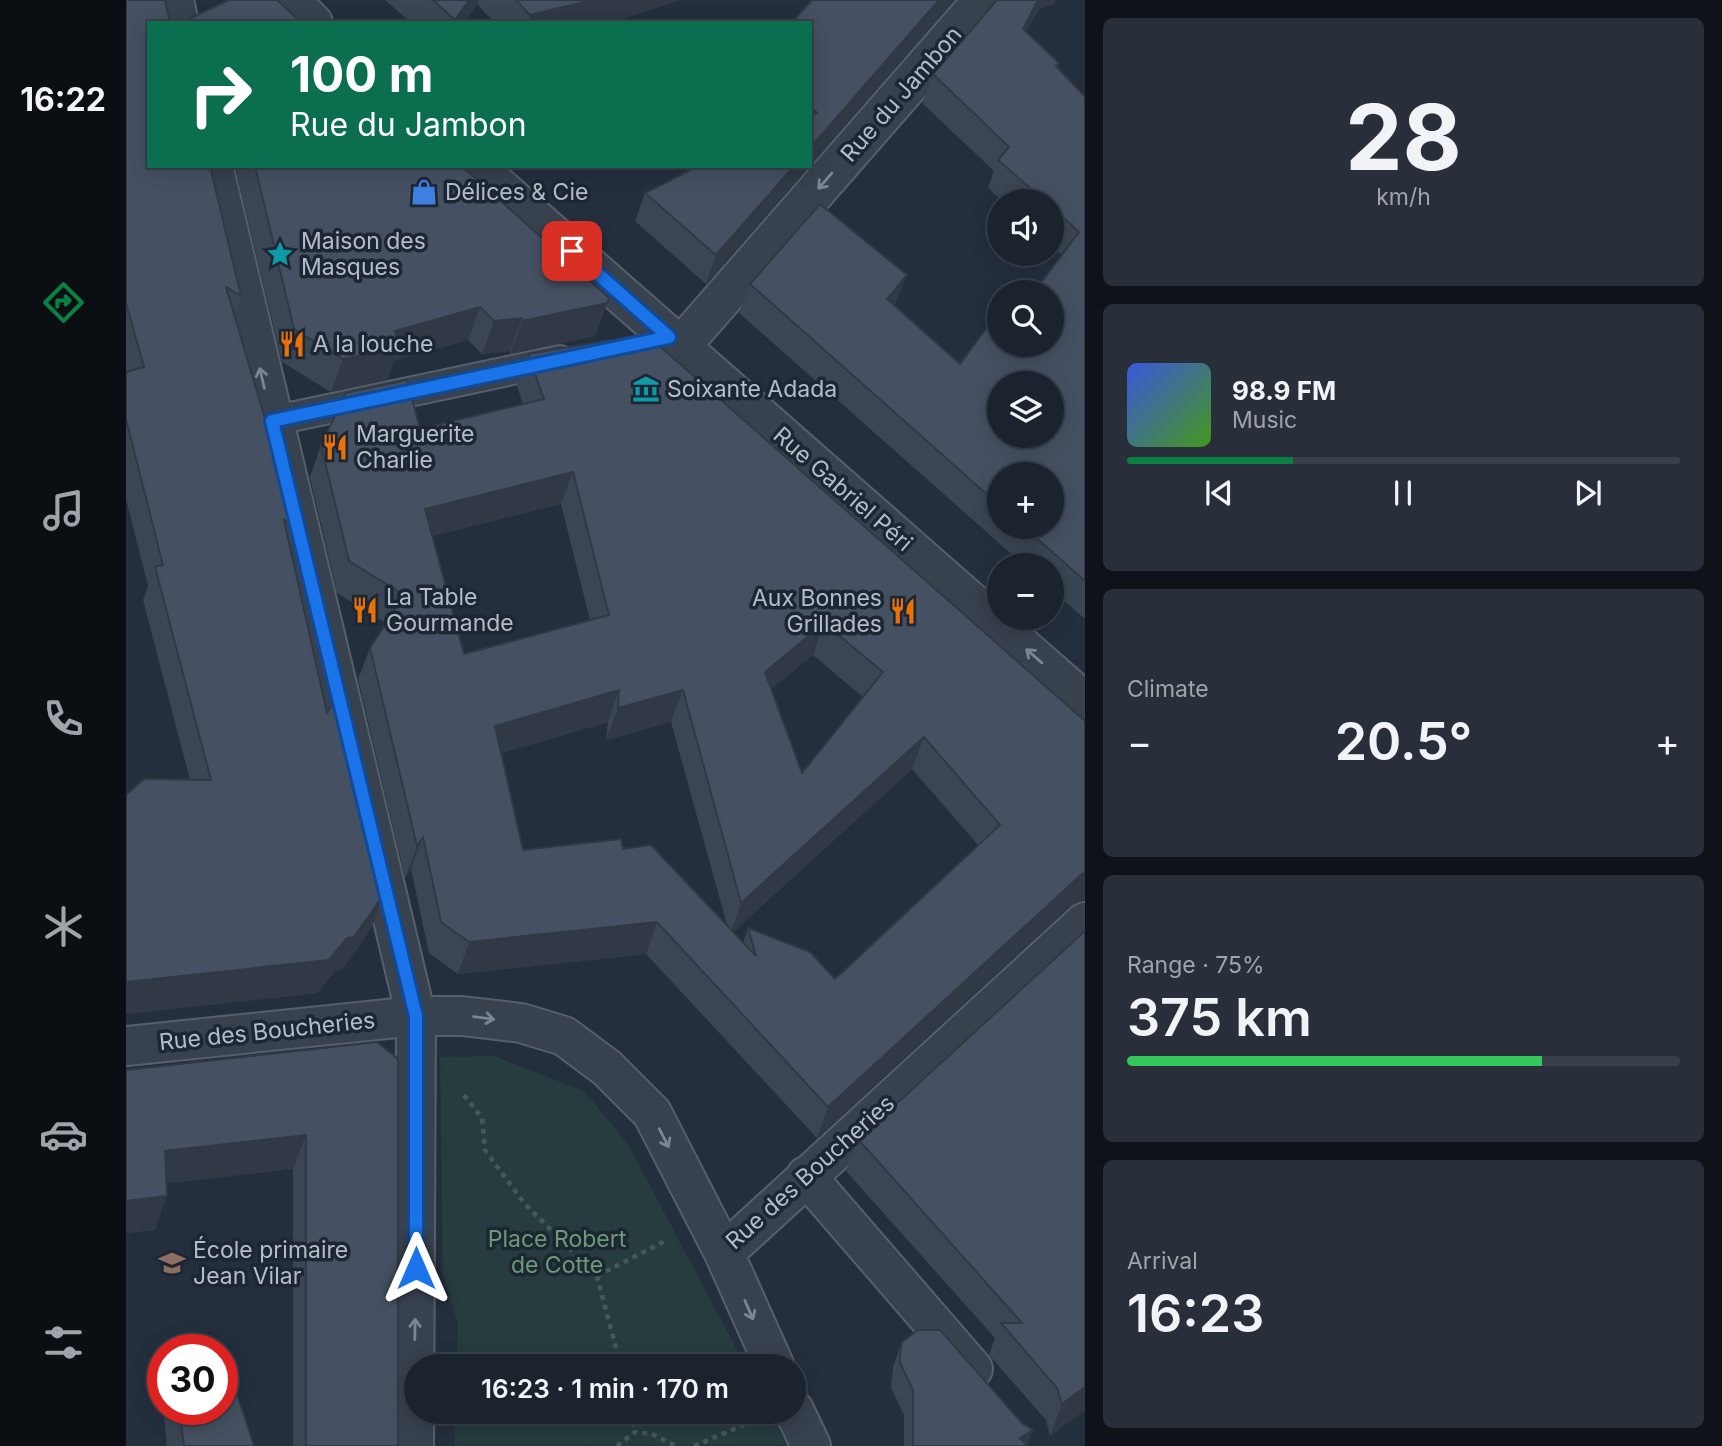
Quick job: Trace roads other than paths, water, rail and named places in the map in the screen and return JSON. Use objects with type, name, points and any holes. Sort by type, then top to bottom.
[{"type":"street","points":[[174,0],[179,21]]},
{"type":"street","points":[[290,0],[311,21]]},
{"type":"street","name":"Rue du Jambon","points":[[675,341],[983,0]]},
{"type":"street","points":[[213,168],[416,1016],[414,1446]]},
{"type":"street","name":"Rue Gabriel Péri","points":[[477,168],[1085,702]]},
{"type":"street","name":"Rue des Boucheries","points":[[126,1046],[416,1016],[462,1016],[522,1023],[564,1035],[607,1068],[652,1113],[724,1253],[1085,922]]},
{"type":"street","points":[[806,1176],[993,1393]]},
{"type":"street","points":[[724,1253],[769,1354]]},
{"type":"street","points":[[801,1424],[811,1446]]},
{"type":"lane","points":[[631,345],[675,341]]},
{"type":"lane","points":[[272,421],[592,353]]},
{"type":"place","name":"Délices & Cie","points":[[424,192]]},
{"type":"place","name":"Maison des Masques","points":[[280,254]]},
{"type":"place","name":"A la louche","points":[[292,344]]},
{"type":"place","name":"Soixante Adada","points":[[646,389]]},
{"type":"place","name":"Marguerite Charlie","points":[[335,447]]},
{"type":"place","name":"La Table Gourmande","points":[[365,610]]},
{"type":"place","name":"Aux Bonnes Grillades","points":[[903,611]]},
{"type":"place","name":"École primaire Jean Vilar","points":[[172,1263]]},
{"type":"park label","name":"Place Robert de Cotte","points":[[557,1252]]}]
